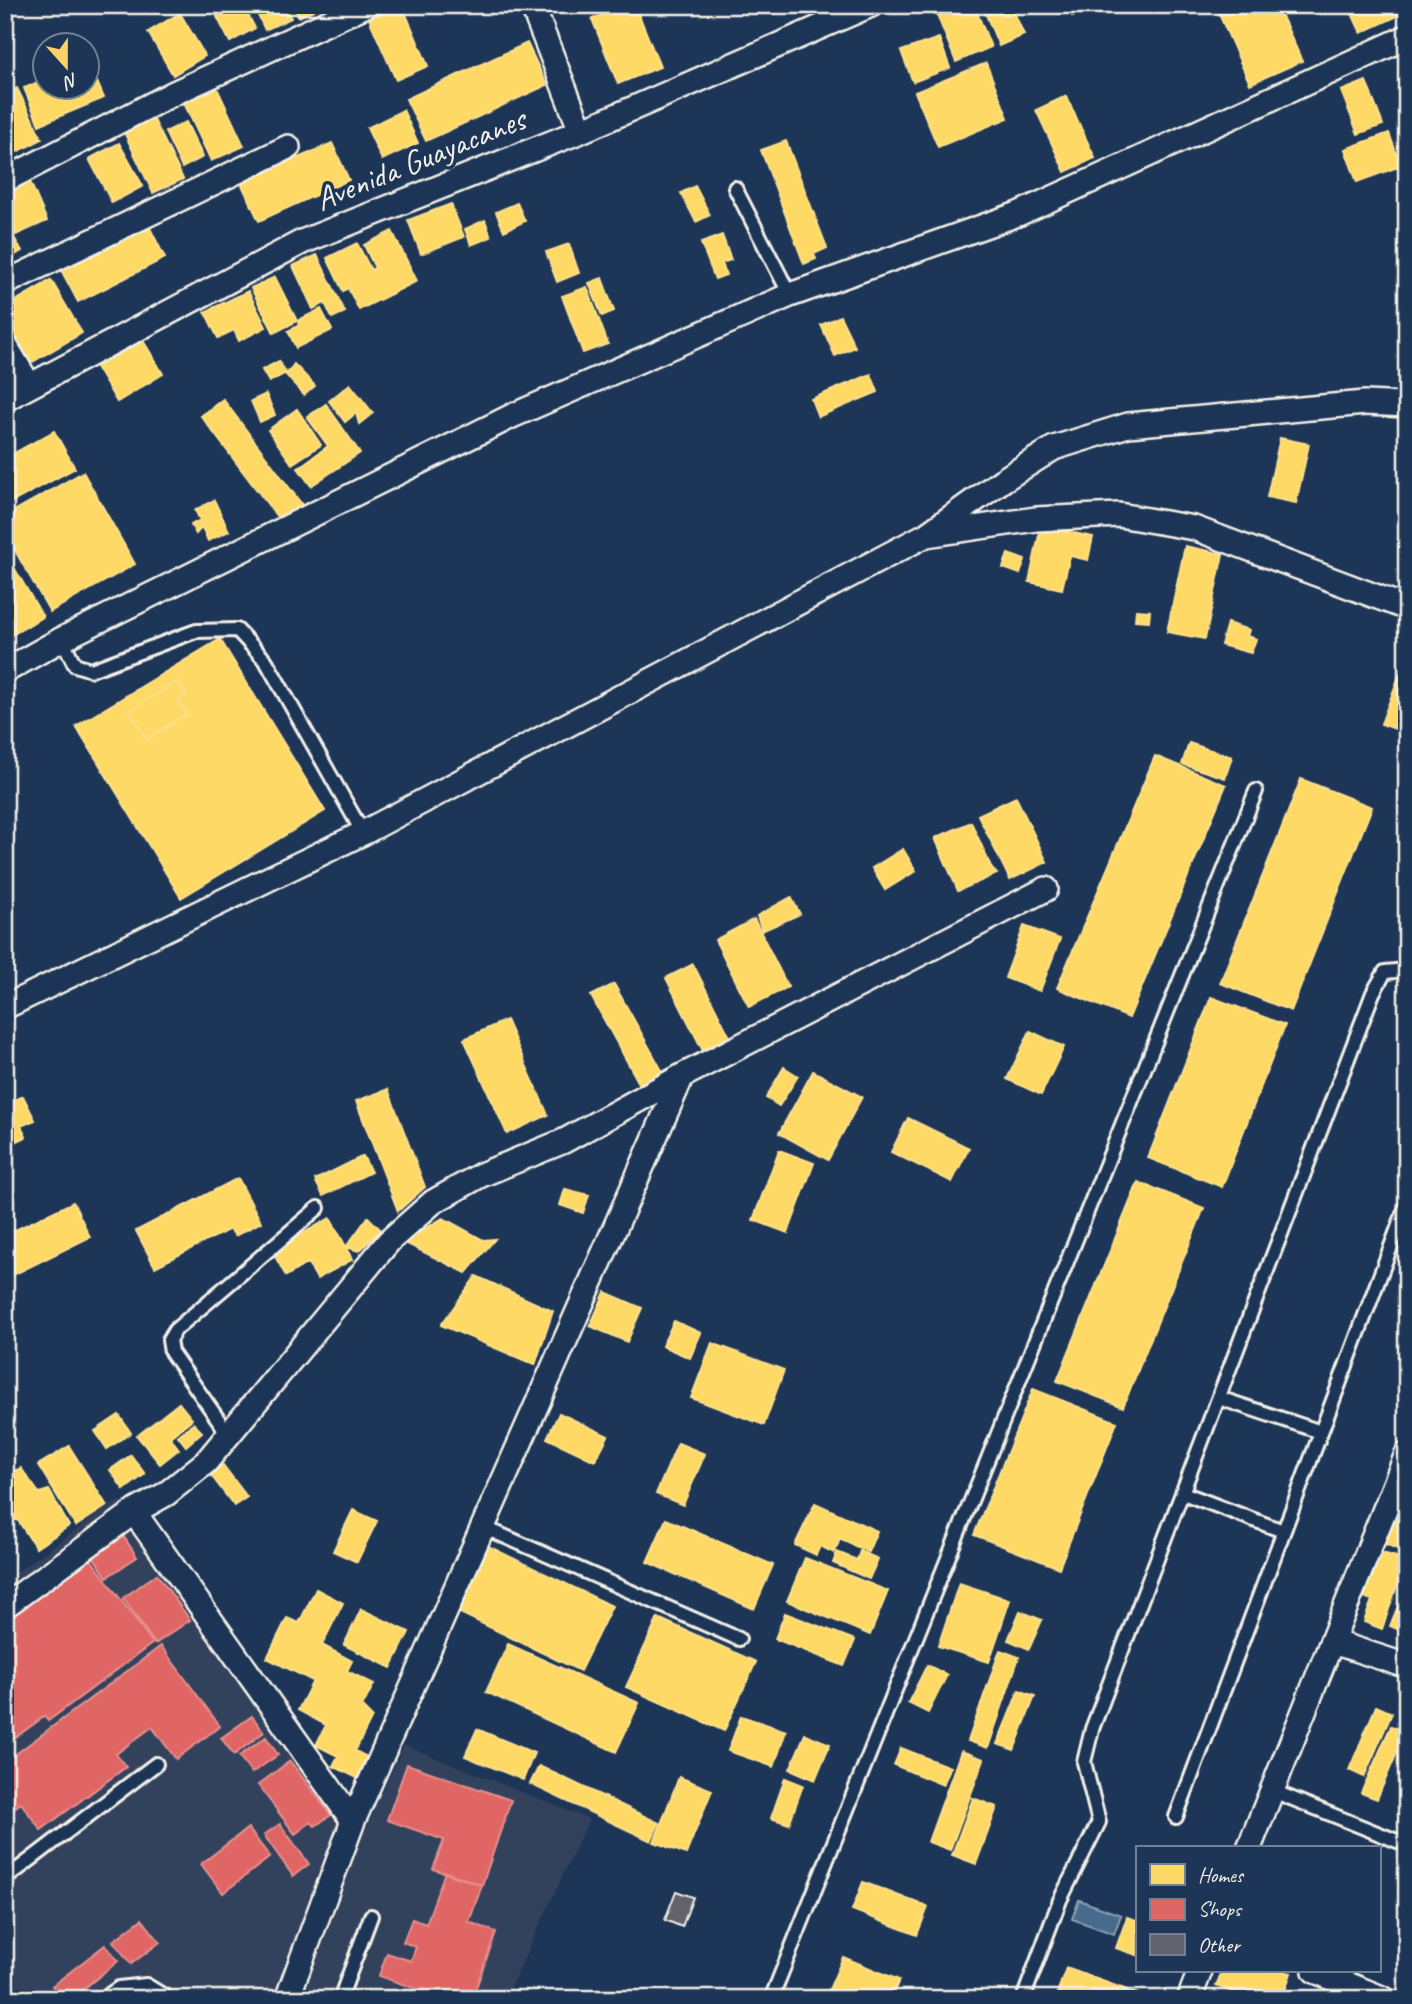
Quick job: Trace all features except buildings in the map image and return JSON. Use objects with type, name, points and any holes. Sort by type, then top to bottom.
[{"type":"street","points":[[5,180],[174,93],[366,5]]},
{"type":"street","points":[[532,5],[581,131]]},
{"type":"street","name":"Avenida Guayacanes","points":[[5,399],[302,242],[581,131],[871,5]]},
{"type":"street","points":[[5,671],[62,639],[512,416],[790,295],[1018,214],[1407,37]]},
{"type":"street","points":[[5,283],[288,147]]},
{"type":"street","points":[[5,345],[29,385]]},
{"type":"street","points":[[5,1007],[363,833],[926,535],[1003,480],[1054,448],[1128,425],[1364,403],[1407,405]]},
{"type":"street","points":[[926,535],[1036,519],[1119,515],[1194,528],[1407,608]]},
{"type":"street","points":[[5,1606],[206,1462],[389,1241],[433,1202],[481,1175],[564,1141],[681,1076],[1046,889]]},
{"type":"street","points":[[287,1999],[353,1821],[681,1076]]},
{"type":"street","points":[[1251,1846],[1406,1461]]},
{"type":"street","points":[[134,1513],[353,1821]]},
{"type":"street","points":[[1333,1642],[1407,1666]]},
{"type":"street","points":[[1189,1999],[1200,1972]]},
{"type":"street","points":[[1317,1972],[1384,1999]]},
{"type":"lane","points":[[735,188],[790,295]]},
{"type":"lane","points":[[62,639],[75,665],[91,670],[196,631],[237,630],[266,661],[363,833]]},
{"type":"lane","points":[[771,1999],[1256,791]]},
{"type":"lane","points":[[1023,1999],[1060,1900],[1099,1822],[1084,1762],[1092,1729],[1373,993],[1385,972],[1407,970]]},
{"type":"lane","points":[[1176,1817],[1407,1204]]},
{"type":"lane","points":[[229,1435],[171,1352],[169,1340],[175,1330],[318,1208]]},
{"type":"lane","points":[[1219,1398],[1321,1432]]},
{"type":"lane","points":[[1182,1493],[1283,1531]]},
{"type":"lane","points":[[484,1527],[739,1639]]},
{"type":"lane","points":[[5,1879],[156,1764]]},
{"type":"lane","points":[[1273,1791],[1407,1845]]},
{"type":"lane","points":[[340,1999],[371,1916]]},
{"type":"lane","points":[[103,1999],[120,1988],[146,1985],[169,1999]]},
{"type":"shaded area","points":[[119,1500],[356,1849],[404,1745],[589,1819],[505,1999],[19,1999],[5,1981],[5,1580]]},
{"type":"shaded area","points":[[1079,1900],[1121,1915],[1114,1934],[1072,1919]]}]
